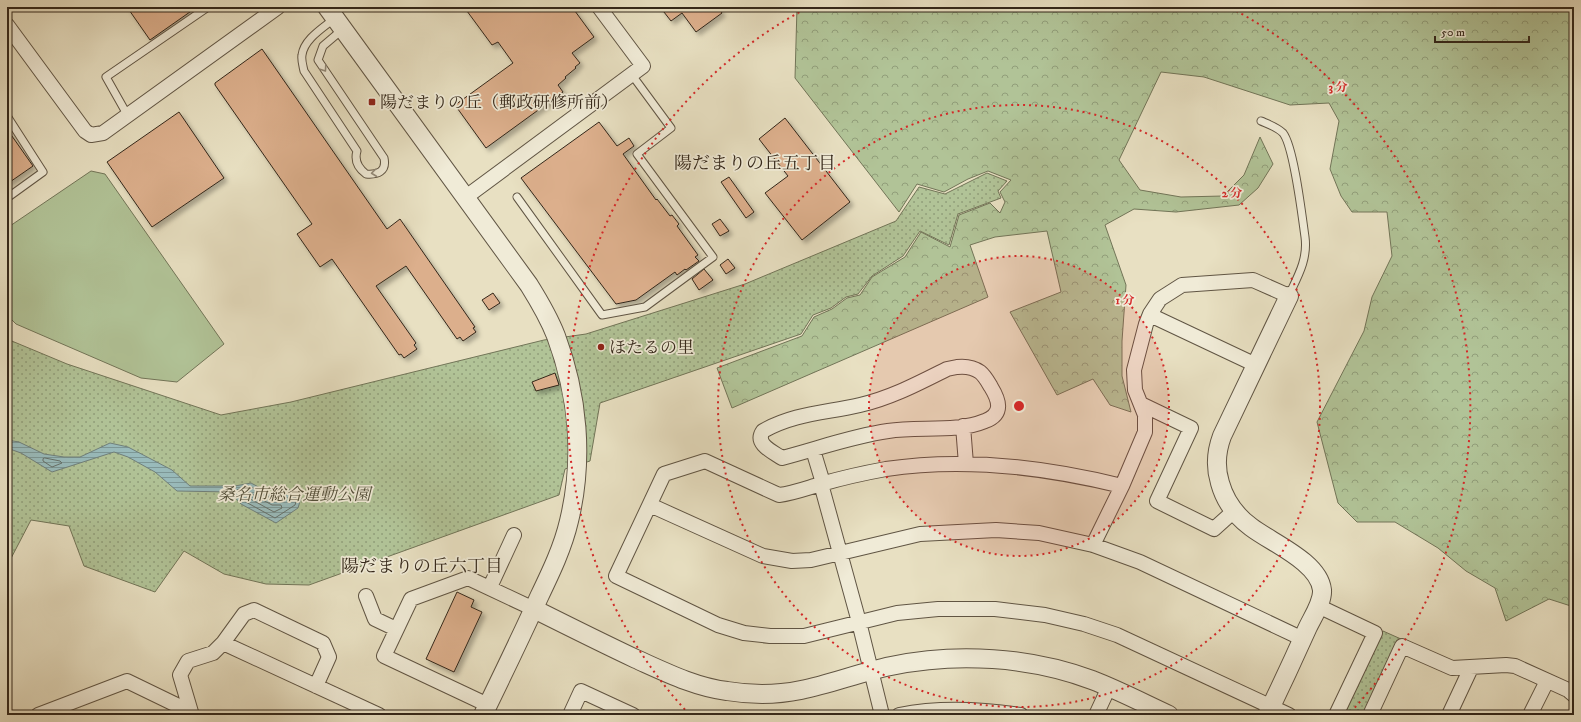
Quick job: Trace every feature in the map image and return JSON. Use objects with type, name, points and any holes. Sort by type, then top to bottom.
[{"type":"street","points":[[7,25],[85,131],[91,135],[103,133],[128,116],[278,7]]},
{"type":"street","points":[[466,197],[643,66],[599,7]]},
{"type":"street","points":[[335,18],[529,285],[556,334],[566,364],[575,409],[578,447],[575,484],[569,521],[560,551],[534,609],[486,710],[384,656],[410,599],[468,578],[490,587],[534,609],[668,674],[726,691],[752,694],[778,693],[800,690],[908,662],[958,658],[995,659],[1053,669],[1092,680],[1168,715]]},
{"type":"street","points":[[1093,545],[1122,486],[1145,432],[1145,415],[1135,390],[1134,370],[1150,315],[1160,299],[1167,293],[1182,285],[1253,280],[1289,296],[1222,436],[1217,453],[1217,472],[1222,493],[1234,511],[1251,527],[1308,565],[1318,576],[1322,591],[1318,606],[1269,711]]},
{"type":"street","points":[[1150,315],[1256,365]]},
{"type":"street","points":[[964,366],[970,367],[982,373],[997,396],[999,406],[994,416],[989,420],[963,426],[934,429],[890,430],[782,458],[764,445],[760,435],[763,431],[803,415],[860,405],[889,398],[947,370],[964,366]]},
{"type":"street","points":[[1141,404],[1191,428],[1157,502],[1214,529],[1234,511]]},
{"type":"street","points":[[963,426],[966,464]]},
{"type":"street","points":[[813,450],[882,715]]},
{"type":"street","points":[[1122,486],[1085,477],[1041,470],[994,465],[966,464],[888,469],[779,495],[705,461],[664,474],[616,576],[718,625],[744,633],[770,636],[804,636],[859,622],[912,611],[958,608],[995,609],[1045,615],[1073,621],[1117,635],[1269,711],[1289,715]]},
{"type":"street","points":[[650,505],[763,556],[781,560],[811,560],[920,534],[996,530],[1039,533],[1093,545],[1118,553],[1164,572],[1302,639]]},
{"type":"street","points":[[490,587],[514,535]]},
{"type":"street","points":[[366,596],[375,619],[396,629]]},
{"type":"street","points":[[1318,606],[1375,633],[1336,715]]},
{"type":"street","points":[[193,714],[180,675],[188,661],[213,653],[223,643],[244,614],[254,610],[324,643],[329,657],[316,686]]},
{"type":"street","points":[[223,643],[379,715]]},
{"type":"street","points":[[1370,715],[1402,646],[1452,668],[1506,665],[1515,666],[1568,690],[1574,695]]},
{"type":"street","points":[[1449,715],[1471,668]]},
{"type":"street","points":[[38,715],[127,681],[193,714]]},
{"type":"street","points":[[1530,715],[1547,681]]},
{"type":"street","points":[[1096,715],[1109,687]]},
{"type":"street","points":[[570,715],[581,691],[633,715]]},
{"type":"street","points":[[899,715],[920,711],[968,710],[1021,715]]},
{"type":"lane","points":[[128,116],[106,77],[208,7]]},
{"type":"lane","points":[[335,18],[318,60],[384,158],[384,168],[374,175],[366,174],[357,164],[357,151],[304,71],[301,56],[305,45],[312,37],[335,18]]},
{"type":"lane","points":[[517,197],[602,315],[645,307],[713,257],[637,154],[672,128],[632,74]]},
{"type":"lane","points":[[7,116],[43,172],[7,198]]},
{"type":"lane","points":[[1261,121],[1276,127],[1282,132],[1290,148],[1305,237],[1306,247],[1303,265],[1289,296]]},
{"type":"green space","points":[[797,7],[1574,7],[1574,607],[1549,599],[1506,621],[1495,588],[1466,571],[1438,548],[1395,522],[1357,522],[1338,503],[1317,422],[1364,331],[1372,297],[1392,256],[1387,212],[1352,212],[1341,196],[1330,169],[1339,121],[1329,103],[1290,105],[1204,77],[1161,72],[1119,160],[1140,190],[1181,197],[1223,196],[1244,175],[1260,137],[1273,164],[1258,188],[1239,205],[1176,212],[1134,209],[1105,225],[1126,285],[1122,341],[1122,376],[1131,412],[1110,405],[1093,379],[1057,395],[1010,312],[1061,292],[1047,231],[995,237],[970,245],[988,297],[732,408],[717,368],[802,336],[814,317],[832,309],[847,298],[860,295],[872,277],[905,257],[921,232],[950,247],[959,215],[990,203],[1000,213],[1005,202],[1000,192],[1011,180],[988,171],[968,179],[944,192],[917,184],[899,212],[795,78]]},
{"type":"green space","points":[[91,171],[105,174],[224,344],[177,382],[141,378],[16,324],[7,315],[7,228]]},
{"type":"green space","name":"桑名市総合運動公園","points":[[987,173],[1007,181],[998,191],[1001,198],[958,214],[949,245],[920,231],[903,256],[872,276],[858,294],[846,297],[831,308],[813,315],[801,334],[600,403],[590,461],[565,469],[559,495],[309,585],[266,584],[224,574],[184,551],[155,592],[84,566],[69,526],[31,520],[7,566],[7,339],[67,364],[221,415],[291,402],[544,340],[586,334],[745,284],[896,221],[919,187],[945,194]]},
{"type":"green space","points":[[1383,631],[1401,639],[1364,715],[1343,715]]},
{"type":"water","points":[[7,440],[19,442],[44,454],[64,457],[80,457],[110,443],[128,447],[172,470],[190,486],[235,486],[251,483],[277,497],[278,490],[293,490],[301,498],[298,508],[276,523],[241,504],[230,492],[177,491],[155,472],[128,457],[114,452],[52,472],[21,453],[7,448]]},
{"type":"building","points":[[127,7],[197,7],[150,40]]},
{"type":"building","points":[[464,7],[572,7],[594,37],[572,53],[580,63],[558,85],[563,92],[486,148],[455,105],[513,63],[498,42],[492,45]]},
{"type":"building","points":[[660,7],[718,7],[722,13],[696,32],[682,13],[671,21]]},
{"type":"building","points":[[262,49],[387,229],[400,219],[475,327],[473,328],[476,332],[463,341],[460,337],[457,339],[406,266],[376,286],[416,343],[414,345],[417,349],[404,358],[401,354],[399,355],[332,259],[320,267],[297,234],[312,224],[215,85],[215,83]]},
{"type":"building","points":[[179,112],[224,178],[152,227],[107,162]]},
{"type":"building","points":[[785,118],[850,202],[802,240],[765,193],[788,176],[759,139]]},
{"type":"building","points":[[599,122],[617,146],[629,138],[634,146],[623,154],[656,200],[657,199],[670,216],[672,215],[679,224],[677,226],[698,255],[695,257],[699,261],[677,275],[675,272],[636,300],[616,304],[521,178]]},
{"type":"building","points":[[7,129],[33,166],[7,184]]},
{"type":"building","points":[[729,177],[754,212],[746,218],[721,182]]},
{"type":"building","points":[[720,219],[729,231],[720,236],[712,224]]},
{"type":"building","points":[[728,259],[735,268],[726,274],[720,265]]},
{"type":"building","points":[[704,269],[713,280],[699,290],[692,279]]},
{"type":"building","points":[[493,293],[500,303],[489,310],[482,300]]},
{"type":"building","points":[[555,373],[559,385],[536,391],[532,382]]},
{"type":"building","points":[[457,592],[474,600],[471,607],[482,612],[454,672],[426,659]]},
{"type":"place","name":"陽だまりの丘（郵政研修所前）","points":[[372,102]]},
{"type":"place","name":"ほたるの里","points":[[601,347]]},
{"type":"district","name":"陽だまりの丘五丁目","points":[[755,163]]},
{"type":"district","name":"陽だまりの丘六丁目","points":[[422,566]]}]
